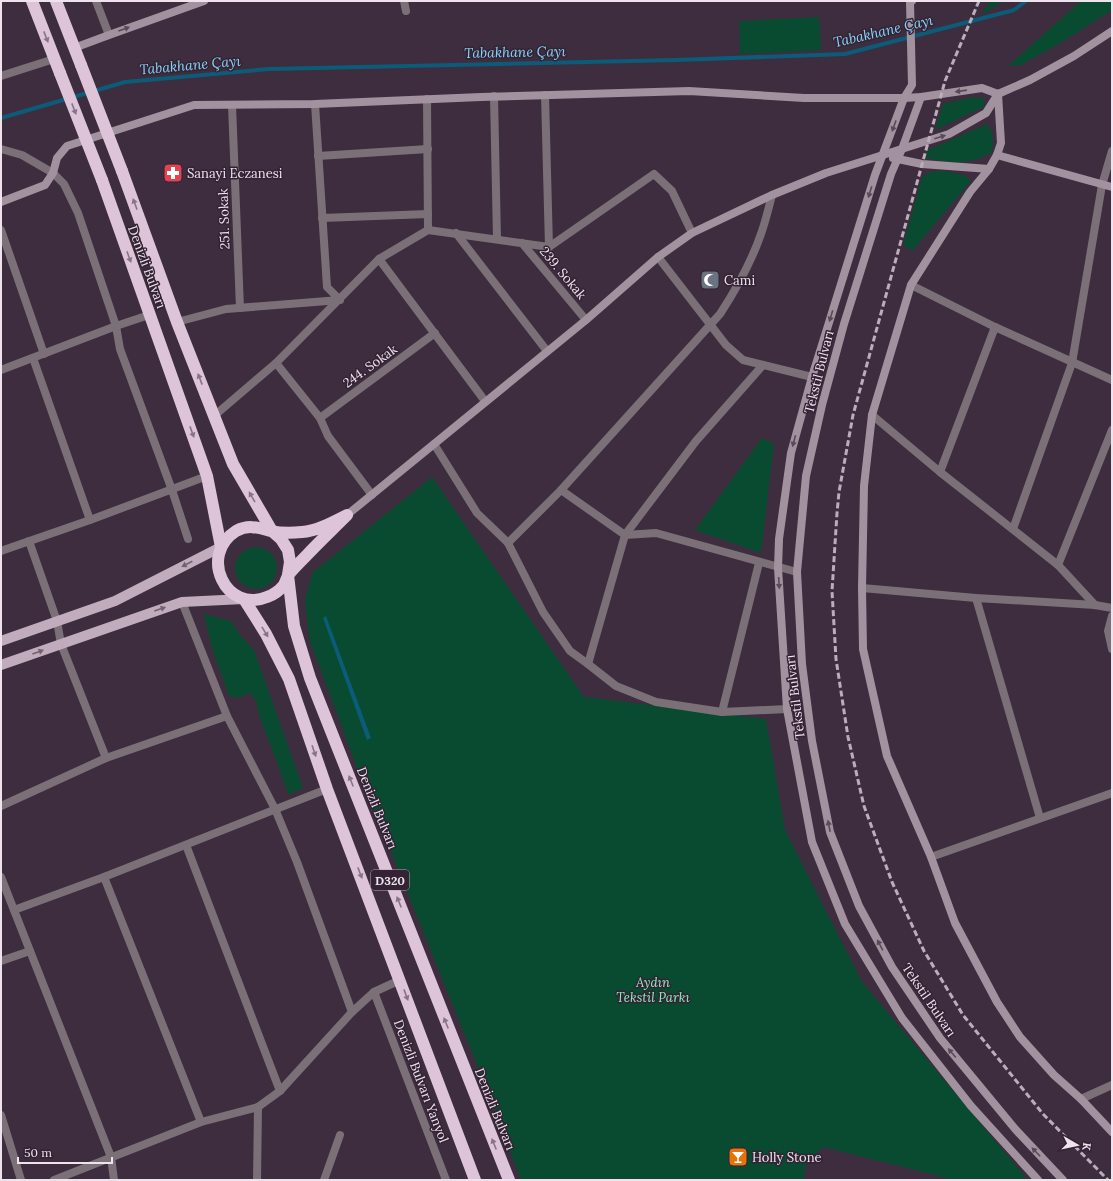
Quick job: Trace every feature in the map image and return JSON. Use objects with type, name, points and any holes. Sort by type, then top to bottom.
[{"type":"highway","name":"Denizli Bulvarı","points":[[32,1],[102,180],[208,476],[221,546]]},
{"type":"highway","name":"Denizli Bulvarı","points":[[56,1],[122,171],[177,322],[233,464],[272,531]]},
{"type":"highway","points":[[272,531],[281,539],[288,550],[290,562],[288,575],[284,585],[266,598],[255,600],[244,599],[234,594],[226,587],[220,578],[218,557],[221,546],[228,537],[238,530],[249,527],[261,527],[272,531],[303,532],[326,525],[347,515]]},
{"type":"highway","points":[[288,575],[347,515]]},
{"type":"highway","name":"Denizli Bulvarı","points":[[288,575],[294,626],[310,678],[508,1180]]},
{"type":"highway","name":"D320","points":[[244,599],[266,634],[289,679],[327,789],[475,1180]]},
{"type":"main road","points":[[74,48],[202,1]]},
{"type":"main road","points":[[910,1],[911,82],[921,97]]},
{"type":"main road","points":[[347,515],[586,320],[658,257],[692,233],[772,195],[826,173],[949,134],[986,113],[998,94],[1030,80],[1074,56],[1112,31]]},
{"type":"main road","name":"Tekstil Bulvarı","points":[[911,82],[875,175],[812,377],[791,453],[779,540],[778,568],[787,709],[812,842],[845,924],[902,1018],[970,1106],[1038,1180]]},
{"type":"main road","points":[[1,202],[45,185],[53,174],[56,158],[67,146],[194,105],[315,104],[494,96],[690,91],[804,98],[904,98],[982,88],[998,94]]},
{"type":"main road","points":[[998,94],[1001,143],[997,155],[989,169],[970,192],[910,285],[872,415],[864,486],[862,588],[863,649],[887,756],[931,857],[956,923],[997,1002],[1020,1037],[1054,1076],[1081,1099],[1112,1132]]},
{"type":"main road","name":"Tekstil Bulvarı","points":[[921,97],[897,159],[844,324],[822,405],[806,476],[797,572],[802,664],[812,741],[830,832],[859,906],[892,967],[940,1038],[1016,1130],[1063,1180]]},
{"type":"main road","points":[[883,155],[922,164],[989,169]]},
{"type":"main road","points":[[997,155],[1112,187]]},
{"type":"main road","points":[[1,641],[115,601],[221,546]]},
{"type":"main road","points":[[1,665],[182,602],[244,599]]},
{"type":"street","points":[[96,1],[109,34]]},
{"type":"street","points":[[404,1],[406,11]]},
{"type":"street","points":[[1,76],[54,59]]},
{"type":"street","points":[[544,95],[549,247]]},
{"type":"street","points":[[494,96],[497,239]]},
{"type":"street","points":[[427,99],[428,230]]},
{"type":"street","points":[[315,104],[327,287],[340,300]]},
{"type":"street","name":"251. Sokak","points":[[232,105],[240,308]]},
{"type":"street","points":[[1,149],[22,155],[53,174],[64,184],[78,213],[116,326],[120,349],[172,490],[188,539]]},
{"type":"street","points":[[318,156],[428,149]]},
{"type":"street","points":[[1013,530],[1072,363],[1102,185],[1112,151]]},
{"type":"street","points":[[214,416],[276,363],[379,259],[428,230],[549,247],[654,174],[672,191],[692,233]]},
{"type":"street","points":[[508,543],[561,490],[720,314],[741,280],[762,231],[772,195]]},
{"type":"street","points":[[322,218],[428,214]]},
{"type":"street","points":[[1,230],[44,354]]},
{"type":"street","points":[[456,233],[547,351]]},
{"type":"street","name":"239. Sokak","points":[[522,242],[586,320]]},
{"type":"street","points":[[658,257],[726,345],[743,360],[812,377]]},
{"type":"street","points":[[379,259],[485,401]]},
{"type":"street","points":[[910,285],[995,327],[1112,380]]},
{"type":"street","points":[[177,322],[226,309],[340,300]]},
{"type":"street","points":[[1,370],[116,326],[150,315]]},
{"type":"street","points":[[940,472],[995,327]]},
{"type":"street","name":"244. Sokak","points":[[320,418],[435,333]]},
{"type":"street","points":[[33,358],[90,520]]},
{"type":"street","points":[[276,363],[320,418],[328,436],[372,495]]},
{"type":"street","points":[[588,664],[625,536],[696,441],[764,365]]},
{"type":"street","points":[[872,415],[940,472],[1058,565],[1095,605]]},
{"type":"street","points":[[1058,565],[1112,430]]},
{"type":"street","points":[[434,444],[477,513],[508,543],[543,612],[570,651],[616,686],[656,702],[722,712],[787,709]]},
{"type":"street","points":[[2,548],[29,541],[90,520],[208,476]]},
{"type":"street","points":[[561,490],[625,536],[656,534],[797,572]]},
{"type":"street","points":[[29,541],[57,621],[61,644],[106,758]]},
{"type":"street","points":[[722,712],[759,563]]},
{"type":"street","points":[[862,588],[976,598],[1095,605],[1112,608]]},
{"type":"street","points":[[976,598],[1040,818]]},
{"type":"street","points":[[182,602],[226,716],[275,809],[297,862],[352,1012]]},
{"type":"street","points":[[1112,616],[1108,631],[1112,649]]},
{"type":"street","points":[[1,806],[106,758],[226,716]]},
{"type":"street","points":[[14,910],[104,877],[327,789]]},
{"type":"street","points":[[931,857],[1112,793]]},
{"type":"street","points":[[186,845],[280,1091]]},
{"type":"street","points":[[1,877],[111,1158],[114,1180]]},
{"type":"street","points":[[104,877],[201,1122]]},
{"type":"street","points":[[1,961],[30,951]]},
{"type":"street","points":[[54,1180],[201,1122],[258,1107],[280,1091],[352,1012],[374,992],[400,980]]},
{"type":"street","name":"Denizli Bulvarı Yanyol","points":[[374,992],[446,1180]]},
{"type":"street","points":[[1081,1099],[1112,1085]]},
{"type":"street","points":[[257,1180],[258,1107]]},
{"type":"street","points":[[1,1115],[21,1180]]},
{"type":"street","points":[[324,1180],[340,1135]]},
{"type":"green space","points":[[989,1],[1003,1],[982,15]]},
{"type":"green space","points":[[1081,1],[1112,1],[1112,10],[1062,42],[1021,65],[1008,66]]},
{"type":"green space","points":[[819,17],[821,50],[740,54],[739,21]]},
{"type":"green space","points":[[973,97],[983,98],[985,103],[983,107],[935,130],[943,104]]},
{"type":"green space","points":[[987,124],[993,137],[992,152],[978,159],[957,163],[924,158],[928,150]]},
{"type":"green space","points":[[935,171],[945,171],[964,175],[971,181],[912,251],[903,245],[921,180],[926,174]]},
{"type":"green space","points":[[762,438],[774,444],[761,553],[695,530]]},
{"type":"green space","name":"Aydın Tekstil Parkı","points":[[432,477],[584,697],[766,719],[785,830],[862,982],[1028,1180],[955,1180],[823,1147],[807,1163],[803,1180],[521,1180],[480,1072],[359,773],[309,638],[305,600],[312,573]]},
{"type":"green space","points":[[256,547],[271,553],[277,568],[271,583],[256,589],[241,583],[235,568],[241,553]]},
{"type":"green space","points":[[204,614],[231,621],[240,635],[254,650],[303,788],[289,795],[260,718],[256,701],[250,693],[237,698],[229,696],[212,648]]},
{"type":"water","points":[[326,616],[371,738],[367,740],[323,618]]},
{"type":"waterway","name":"Tabakhane Çayı","points":[[1,118],[125,82],[269,69],[676,60],[845,54],[1014,10],[1026,1]]},
{"type":"railway","points":[[979,1],[945,81],[853,415],[839,492],[837,513],[832,591],[836,659],[848,737],[864,806],[892,882],[924,951],[963,1015],[1043,1114],[1108,1180]]},
{"type":"place","name":"Sanayi Eczanesi","points":[[173,173]]},
{"type":"place","name":"Cami","points":[[710,280]]},
{"type":"place","name":"Holly Stone","points":[[738,1157]]}]
